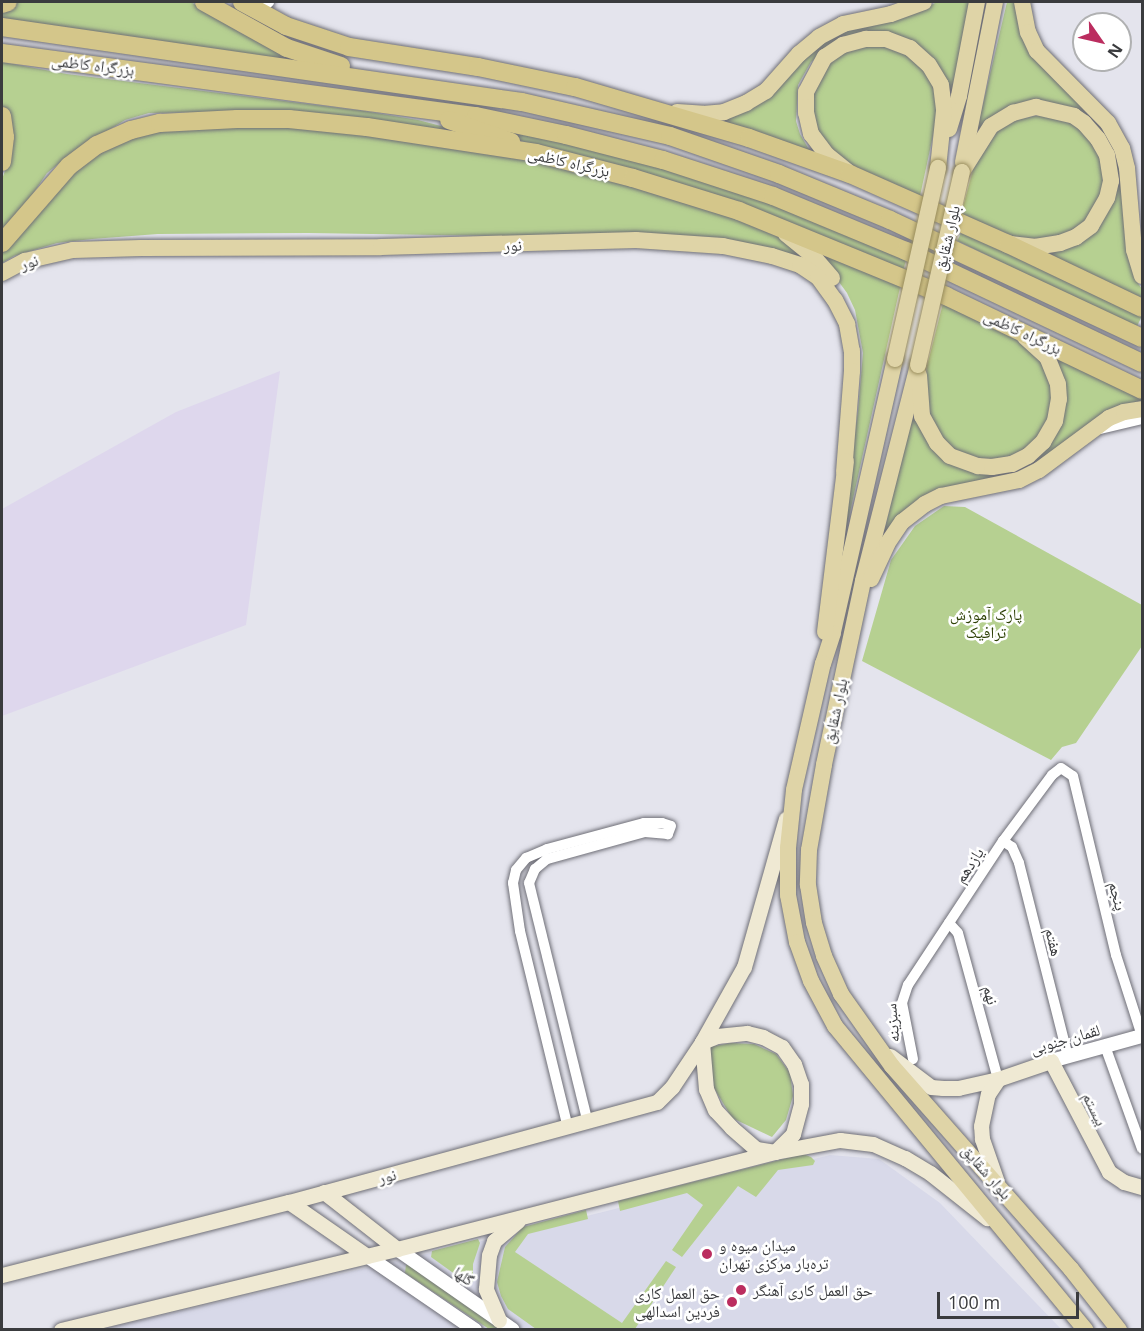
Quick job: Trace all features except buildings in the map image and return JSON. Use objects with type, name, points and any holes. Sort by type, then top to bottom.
[{"type":"highway","points":[[2,4],[8,2]]},
{"type":"highway","points":[[204,2],[287,48],[422,86]]},
{"type":"highway","points":[[242,2],[263,7],[286,26],[349,47],[514,74],[613,99],[749,138],[850,174],[1008,244],[1143,308]]},
{"type":"highway","name":"بزرگراه کاظمی","points":[[2,27],[522,102],[670,136],[779,174],[1019,278],[1143,338]]},
{"type":"highway","name":"بزرگراه کاظمی","points":[[2,53],[410,106],[566,135],[732,181],[906,250],[1143,363]]},
{"type":"highway","points":[[522,102],[613,99]]},
{"type":"highway","points":[[410,106],[507,140],[536,153]]},
{"type":"highway","points":[[2,116],[5,137],[2,162]]},
{"type":"highway","name":"بزرگراه کاظمی","points":[[2,243],[57,178],[81,156],[113,137],[146,125],[182,121],[289,118],[367,127],[536,153],[643,181],[771,222],[1008,324],[1143,390]]},
{"type":"main road","points":[[656,111],[703,114],[724,112],[766,91],[799,54],[819,37],[843,24],[891,14],[924,2]]},
{"type":"main road","name":"بلوار شقایق","points":[[976,2],[959,96],[938,168],[833,633],[823,663],[794,790],[788,848],[788,896],[797,942],[811,981],[835,1026],[1086,1329]]},
{"type":"main road","name":"بلوار شقایق","points":[[995,2],[962,172],[918,365],[855,616],[809,850],[808,885],[814,922],[824,956],[842,994],[876,1045],[915,1095],[1071,1269],[1119,1329]]},
{"type":"main road","points":[[1022,2],[1028,32],[1037,51],[1108,123],[1122,148],[1127,168],[1134,250],[1143,276]]},
{"type":"main road","points":[[850,174],[827,155],[811,135],[806,113],[806,92],[825,57],[843,45],[866,39],[886,39],[910,48],[929,65],[941,85],[944,111],[938,168]]},
{"type":"main road","points":[[962,172],[992,126],[1013,113],[1036,107],[1061,111],[1074,116],[1084,123],[1098,139],[1107,154],[1111,181],[1107,198],[1091,226],[1076,237],[1060,243],[1036,247],[1008,244]]},
{"type":"main road","points":[[771,222],[802,246],[827,272],[842,293],[856,326],[860,370],[856,408],[843,472],[826,612],[823,663]]},
{"type":"main road","name":"نور","points":[[2,273],[25,261],[73,250],[141,248],[392,247],[620,240],[723,246],[772,256],[800,265],[818,277],[835,300],[846,324],[852,351],[852,371],[843,472]]},
{"type":"main road","points":[[918,365],[922,416],[937,443],[950,456],[963,462],[992,467],[1012,464],[1028,456],[1043,442],[1055,422],[1059,399],[1058,384],[1047,357],[1008,324]]},
{"type":"main road","points":[[855,616],[887,544],[913,512],[941,496],[1019,480],[1039,470],[1109,418],[1124,412],[1143,409]]},
{"type":"main road","name":"نور","points":[[2,1275],[289,1202],[588,1123],[657,1102],[672,1087],[702,1042],[744,967],[794,790]]},
{"type":"main road","points":[[747,1034],[773,1041],[789,1056],[801,1084],[801,1104],[793,1134],[782,1151],[756,1149],[715,1110],[704,1077],[702,1042],[717,1036],[747,1034]]},
{"type":"main road","name":"لقمان جنوبی","points":[[876,1045],[931,1087],[958,1088],[998,1079],[1052,1061]]},
{"type":"main road","name":"بیستم","points":[[1052,1061],[1109,1172],[1124,1182],[1143,1187]]},
{"type":"main road","points":[[998,1079],[988,1094],[981,1126],[985,1149],[999,1188]]},
{"type":"main road","points":[[61,1329],[397,1249],[782,1151],[840,1140],[873,1144],[930,1173],[1010,1237]]},
{"type":"main road","points":[[324,1192],[397,1249]]},
{"type":"main road","points":[[289,1202],[367,1256]]},
{"type":"main road","points":[[499,1320],[486,1289],[489,1255],[494,1241],[523,1217]]},
{"type":"street","points":[[1086,434],[1143,418]]},
{"type":"street","name":"یازدهم","points":[[908,985],[1003,841],[1052,775],[1061,768]]},
{"type":"street","name":"پنجم","points":[[1061,768],[1073,776],[1116,955],[1142,1036]]},
{"type":"street","points":[[568,1128],[520,931],[513,883],[516,870],[526,858],[547,849],[644,823],[662,823],[671,826],[668,834],[645,832],[547,858],[535,869],[529,883],[588,1123]]},
{"type":"street","name":"هفتم","points":[[1003,841],[1012,847],[1019,863],[1068,1056]]},
{"type":"street","name":"نهم","points":[[949,923],[958,933],[998,1079]]},
{"type":"street","name":"سبزینه","points":[[908,985],[902,1003],[913,1059]]},
{"type":"street","name":"لقمان جنوبی","points":[[1052,1061],[1142,1036]]},
{"type":"street","points":[[1106,1046],[1143,1149]]},
{"type":"street","name":"گلها","points":[[397,1249],[513,1329]]},
{"type":"street","points":[[367,1256],[475,1329]]},
{"type":"shaded area","points":[[280,371],[246,625],[2,716],[2,509],[176,412]]},
{"type":"shaded area","name":"میدان میوه و تره‌بار مرکزی تهران","points":[[830,1155],[879,1159],[940,1203],[1061,1329],[99,1330],[551,1225]]},
{"type":"green space","points":[[18,2],[191,2],[241,33],[278,50],[320,64],[2,22],[2,10]]},
{"type":"green space","points":[[937,2],[970,2],[949,109],[923,50],[835,42],[811,62],[798,85],[796,121],[800,134],[808,148],[822,160],[704,119],[727,117],[835,34],[915,13]]},
{"type":"green space","points":[[1007,2],[1016,2],[1016,14],[1095,117],[1117,152],[1135,279],[1142,289],[1142,301],[1045,253],[1079,243],[1116,173],[1072,109],[1039,101],[975,138]]},
{"type":"green space","points":[[879,44],[905,51],[933,81],[939,108],[920,196],[854,168],[827,150],[811,114],[814,89],[825,68],[845,49]]},
{"type":"green space","points":[[2,62],[67,74],[364,111],[418,120],[479,136],[292,111],[149,113],[125,120],[73,152],[47,173],[28,201],[2,230],[2,179],[12,152],[8,119],[2,105]]},
{"type":"green space","points":[[1044,114],[1074,123],[1099,150],[1104,187],[1098,204],[1076,232],[1043,241],[1016,238],[961,214],[974,166],[998,130],[1010,121]]},
{"type":"green space","points":[[463,121],[625,156],[768,202],[906,260],[903,271]]},
{"type":"green space","points":[[304,125],[515,158],[609,178],[755,223],[803,251],[853,339],[803,260],[500,236],[308,233],[158,234],[92,239],[57,243],[14,256],[2,263],[2,250],[90,155],[150,131]]},
{"type":"green space","points":[[963,229],[1142,316],[1136,328],[957,241]]},
{"type":"green space","points":[[823,248],[901,283],[834,584],[858,411],[863,353],[855,310],[847,293],[823,260]]},
{"type":"green space","points":[[943,303],[1027,344],[1049,372],[1053,407],[1042,433],[1021,453],[993,460],[979,459],[957,452],[939,437],[932,425],[925,388],[927,366]]},
{"type":"green space","points":[[1047,350],[1142,397],[1142,404],[1101,415],[1028,470],[945,490],[880,550],[916,396],[925,437],[993,472],[1059,425]]},
{"type":"green space","name":"پارک آموزش ترافیک","points":[[944,506],[965,507],[1142,605],[1142,646],[1076,743],[1062,747],[1051,760],[862,661],[891,560],[915,526]]},
{"type":"green space","points":[[731,1043],[754,1044],[776,1054],[790,1073],[793,1096],[786,1120],[772,1137],[732,1118],[714,1088],[709,1047]]},
{"type":"green space","points":[[803,1154],[815,1161],[813,1165],[778,1170],[756,1197],[738,1186],[682,1257],[672,1250],[703,1205],[687,1193],[620,1211],[618,1201]]},
{"type":"green space","points":[[586,1210],[588,1219],[528,1234],[515,1252],[622,1323],[666,1261],[676,1267],[635,1329],[536,1329],[508,1309],[501,1296],[497,1282],[505,1247],[523,1227]]},
{"type":"green space","points":[[478,1239],[480,1243],[473,1264],[473,1281],[470,1285],[431,1257],[432,1251]]},
{"type":"green space","points":[[406,1265],[410,1265],[505,1329],[489,1329],[405,1273]]},
{"type":"place","name":"میدان میوه و تره‌بار مرکزی تهران","points":[[707,1254]]},
{"type":"place","name":"حق العمل کاری آهنگر","points":[[741,1290]]},
{"type":"place","name":"حق العمل کاری فردین اسدالهی","points":[[732,1302]]}]
